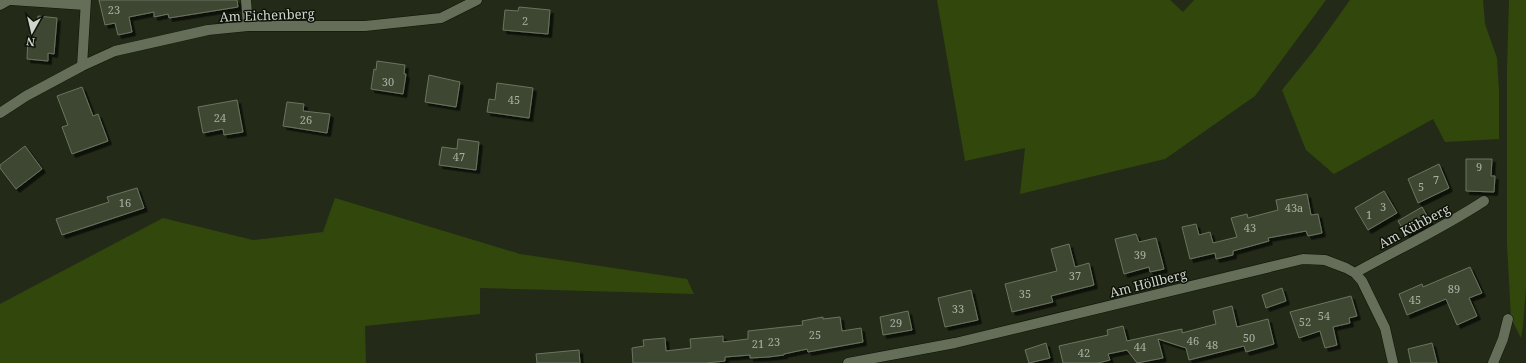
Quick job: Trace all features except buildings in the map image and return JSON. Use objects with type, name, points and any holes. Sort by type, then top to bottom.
[{"type":"street","points":[[0,5],[10,0],[86,3],[82,66]]},
{"type":"street","points":[[246,0],[248,26]]},
{"type":"street","name":"Am Eichenberg","points":[[0,113],[26,96],[82,66],[115,51],[208,30],[248,26],[365,26],[441,18],[477,0]]},
{"type":"street","name":"Am Kühberg","points":[[1355,273],[1394,250],[1456,220],[1484,201]]},
{"type":"street","name":"Am Höllberg","points":[[848,363],[955,343],[1303,259],[1325,260],[1355,273]]},
{"type":"street","points":[[1355,273],[1362,281],[1385,328],[1393,363]]},
{"type":"street","points":[[1493,363],[1503,339],[1508,319]]},
{"type":"green space","points":[[937,0],[1170,0],[1183,12],[1194,0],[1326,0],[1255,96],[1165,159],[1020,194],[1025,148],[965,161]]},
{"type":"green space","points":[[1350,0],[1483,0],[1485,24],[1497,58],[1499,139],[1445,142],[1433,119],[1334,174],[1306,150],[1282,90],[1315,49]]},
{"type":"green space","points":[[1509,0],[1526,0],[1526,288],[1521,338],[1511,318],[1507,244],[1507,71]]},
{"type":"green space","points":[[335,198],[520,254],[687,279],[694,294],[480,288],[480,314],[365,326],[366,363],[0,363],[0,304],[163,218],[253,240],[323,232]]}]
